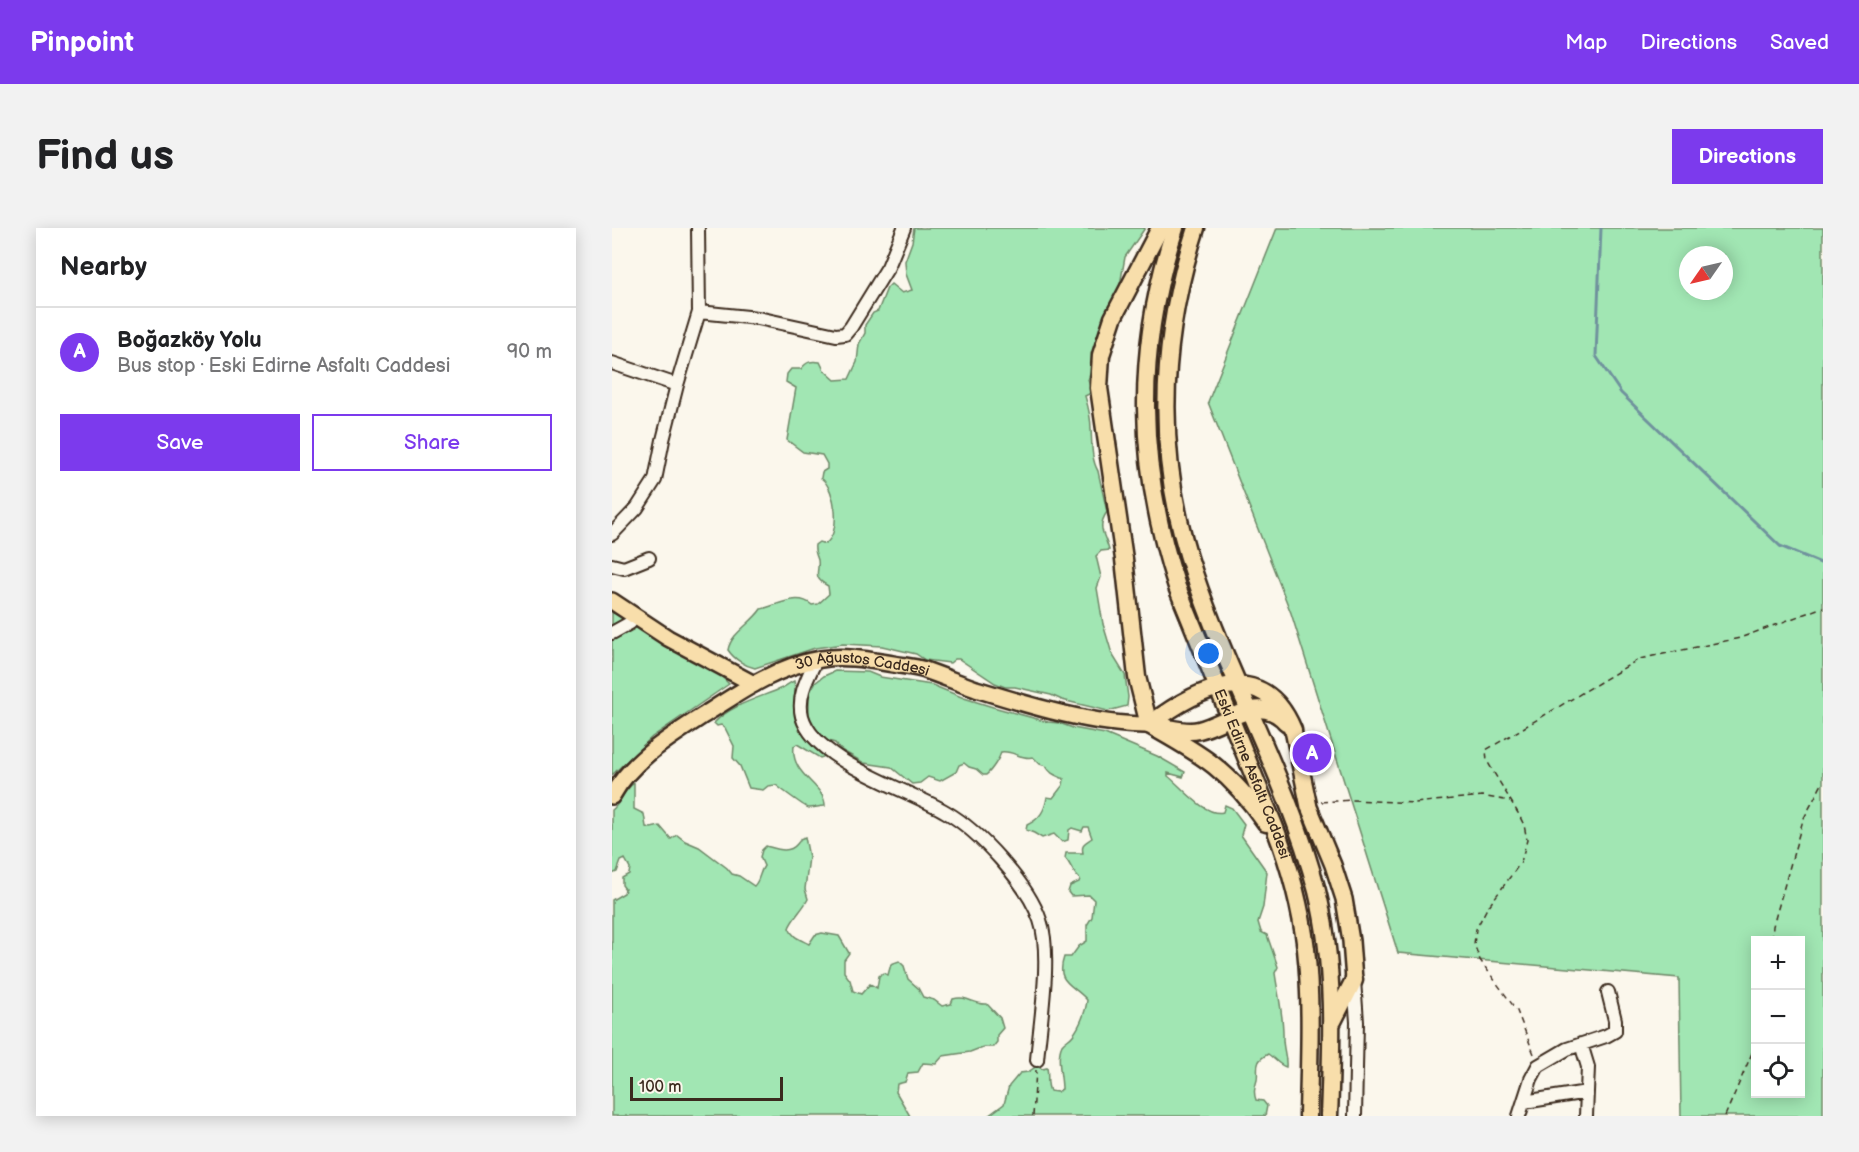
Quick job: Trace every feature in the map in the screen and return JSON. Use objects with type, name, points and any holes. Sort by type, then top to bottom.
[{"type":"highway","points":[[1160,228],[1113,318],[1101,355],[1099,372],[1100,405],[1120,531],[1137,677],[1149,725],[1206,758],[1226,774],[1254,806],[1285,855]]},
{"type":"highway","name":"Eski Edirne Asfaltı Caddesi","points":[[1175,228],[1161,275],[1149,335],[1146,369],[1148,443],[1154,499],[1168,558],[1193,628],[1285,855],[1296,892],[1306,948],[1309,989],[1308,1116]]},
{"type":"highway","name":"Eski Edirne Asfaltı Caddesi","points":[[1196,228],[1183,267],[1168,347],[1166,405],[1168,444],[1176,502],[1185,546],[1207,609],[1266,747],[1297,827],[1319,900],[1328,950],[1331,1025],[1329,1116]]},
{"type":"highway","points":[[1149,725],[1165,712],[1186,701],[1218,688],[1239,684],[1259,689],[1269,695],[1286,712],[1293,730]]},
{"type":"highway","points":[[1149,725],[1191,731],[1202,729],[1250,710],[1272,710],[1279,714],[1293,730]]},
{"type":"highway","points":[[1266,747],[1266,738],[1274,726],[1280,725],[1293,730]]},
{"type":"highway","points":[[1331,1025],[1354,980]]},
{"type":"main road","points":[[612,601],[668,638],[753,684]]},
{"type":"main road","name":"30 Ağustos Caddesi","points":[[612,796],[630,770],[714,708],[753,684],[816,660],[844,657],[922,669],[975,688],[1045,708],[1114,723],[1149,725]]},
{"type":"main road","points":[[1293,730],[1310,807],[1344,899],[1351,941],[1354,980]]},
{"type":"street","points":[[612,534],[637,508],[655,480],[677,385],[699,312],[698,228]]},
{"type":"street","points":[[699,312],[758,318],[836,335],[845,334],[888,267],[903,228]]},
{"type":"street","points":[[612,363],[677,385]]},
{"type":"street","points":[[612,565],[624,568],[649,558]]},
{"type":"street","points":[[612,633],[630,623],[635,616]]},
{"type":"street","points":[[816,660],[807,679],[801,703],[806,727],[816,740],[839,759],[946,811],[964,824],[1003,862],[1027,894],[1041,921],[1046,948],[1037,1060]]},
{"type":"street","points":[[1354,980],[1357,1022],[1355,1116]]},
{"type":"street","points":[[1519,1116],[1531,1079],[1538,1066],[1567,1049],[1615,1031],[1615,1020],[1608,992]]},
{"type":"street","points":[[1581,1044],[1588,1067],[1586,1116]]},
{"type":"street","points":[[1524,1102],[1587,1092]]},
{"type":"path","points":[[1538,1066],[1517,1011],[1480,960],[1474,944],[1476,929],[1521,862],[1527,840],[1524,825],[1487,760],[1486,750],[1639,659],[1740,638],[1823,608]]},
{"type":"path","points":[[1772,936],[1773,926],[1803,820],[1823,782]]},
{"type":"path","points":[[1310,807],[1323,801],[1415,803],[1482,796],[1511,802]]},
{"type":"path","points":[[1725,1116],[1751,1054]]},
{"type":"path","points":[[1033,1116],[1037,1060]]},
{"type":"green space","points":[[914,228],[1145,228],[1125,257],[1120,285],[1093,353],[1094,363],[1088,380],[1091,390],[1085,396],[1093,456],[1107,512],[1102,522],[1102,531],[1109,550],[1101,551],[1096,556],[1101,577],[1097,588],[1103,624],[1112,654],[1125,675],[1127,706],[1108,711],[1062,700],[1051,695],[1005,687],[959,659],[950,663],[925,660],[916,654],[882,646],[843,644],[815,648],[755,668],[740,662],[728,650],[737,633],[761,609],[793,600],[806,601],[812,605],[818,604],[829,594],[828,586],[820,580],[817,574],[818,560],[815,549],[815,545],[819,542],[825,544],[834,531],[833,501],[830,491],[821,478],[822,472],[827,469],[827,464],[822,455],[803,452],[787,440],[796,388],[786,382],[787,374],[791,369],[801,369],[807,363],[820,362],[824,370],[835,380],[849,379],[857,362],[859,344],[865,333],[865,325],[873,313],[878,311],[887,288],[891,284],[902,293],[912,290],[906,274],[905,261]]},
{"type":"green space","points":[[1277,228],[1823,228],[1823,1116],[1681,1116],[1679,978],[1398,953],[1291,613],[1208,402]]},
{"type":"green space","points":[[612,612],[721,676],[729,684],[652,737],[612,775]]},
{"type":"green space","points":[[835,671],[868,672],[880,677],[932,685],[993,707],[1105,734],[1157,756],[1185,772],[1183,777],[1168,773],[1168,776],[1194,800],[1209,810],[1223,812],[1225,805],[1232,808],[1244,824],[1241,835],[1267,872],[1263,907],[1258,922],[1261,932],[1267,935],[1278,967],[1275,973],[1282,1014],[1286,1067],[1268,1054],[1258,1063],[1255,1094],[1256,1100],[1263,1101],[1267,1106],[1265,1116],[988,1116],[1004,1104],[1009,1086],[1020,1073],[1028,1072],[1037,1066],[1042,1069],[1047,1068],[1050,1091],[1057,1092],[1062,1089],[1060,1050],[1078,1027],[1087,1000],[1064,978],[1062,966],[1064,957],[1071,957],[1079,946],[1087,941],[1087,925],[1092,917],[1094,900],[1089,895],[1071,896],[1068,892],[1070,886],[1079,882],[1080,879],[1065,858],[1066,853],[1083,853],[1083,845],[1092,838],[1088,827],[1084,827],[1082,831],[1072,828],[1069,830],[1068,840],[1062,842],[1054,834],[1042,838],[1026,830],[1027,825],[1041,814],[1047,797],[1053,798],[1063,785],[1064,779],[1052,773],[1033,757],[1001,752],[986,775],[964,763],[959,765],[956,772],[940,781],[928,777],[920,783],[912,784],[891,767],[864,763],[841,750],[835,743],[825,740],[817,731],[809,715],[809,693],[815,683]]},
{"type":"green space","points":[[794,681],[794,711],[797,724],[804,735],[824,754],[820,758],[797,744],[794,746],[794,756],[802,772],[824,798],[825,806],[807,807],[776,785],[768,786],[763,790],[749,788],[740,766],[733,758],[734,746],[725,728],[714,723],[737,706]]},
{"type":"green space","points":[[634,783],[634,809],[644,814],[646,827],[660,826],[671,839],[677,835],[699,847],[732,874],[754,886],[764,866],[760,857],[766,846],[783,850],[790,849],[805,837],[809,857],[805,889],[808,899],[790,925],[789,928],[793,934],[809,944],[815,935],[822,933],[839,936],[849,953],[844,960],[844,972],[850,980],[853,991],[861,994],[870,984],[877,988],[879,976],[883,973],[888,975],[891,964],[899,961],[904,966],[908,979],[918,988],[923,997],[934,1000],[942,1006],[951,1004],[953,999],[958,998],[987,1004],[1000,1018],[1003,1028],[997,1035],[997,1042],[993,1047],[943,1056],[936,1064],[923,1063],[918,1072],[908,1073],[905,1082],[897,1084],[896,1092],[910,1116],[612,1116],[612,900],[624,893],[622,878],[629,874],[630,868],[625,859],[621,861],[617,872],[612,874],[612,810]]},
{"type":"waterway","points":[[1601,228],[1596,356],[1621,393],[1780,546],[1823,564]]},
{"type":"place","name":"Boğazköy Yolu","points":[[1312,753]]}]
